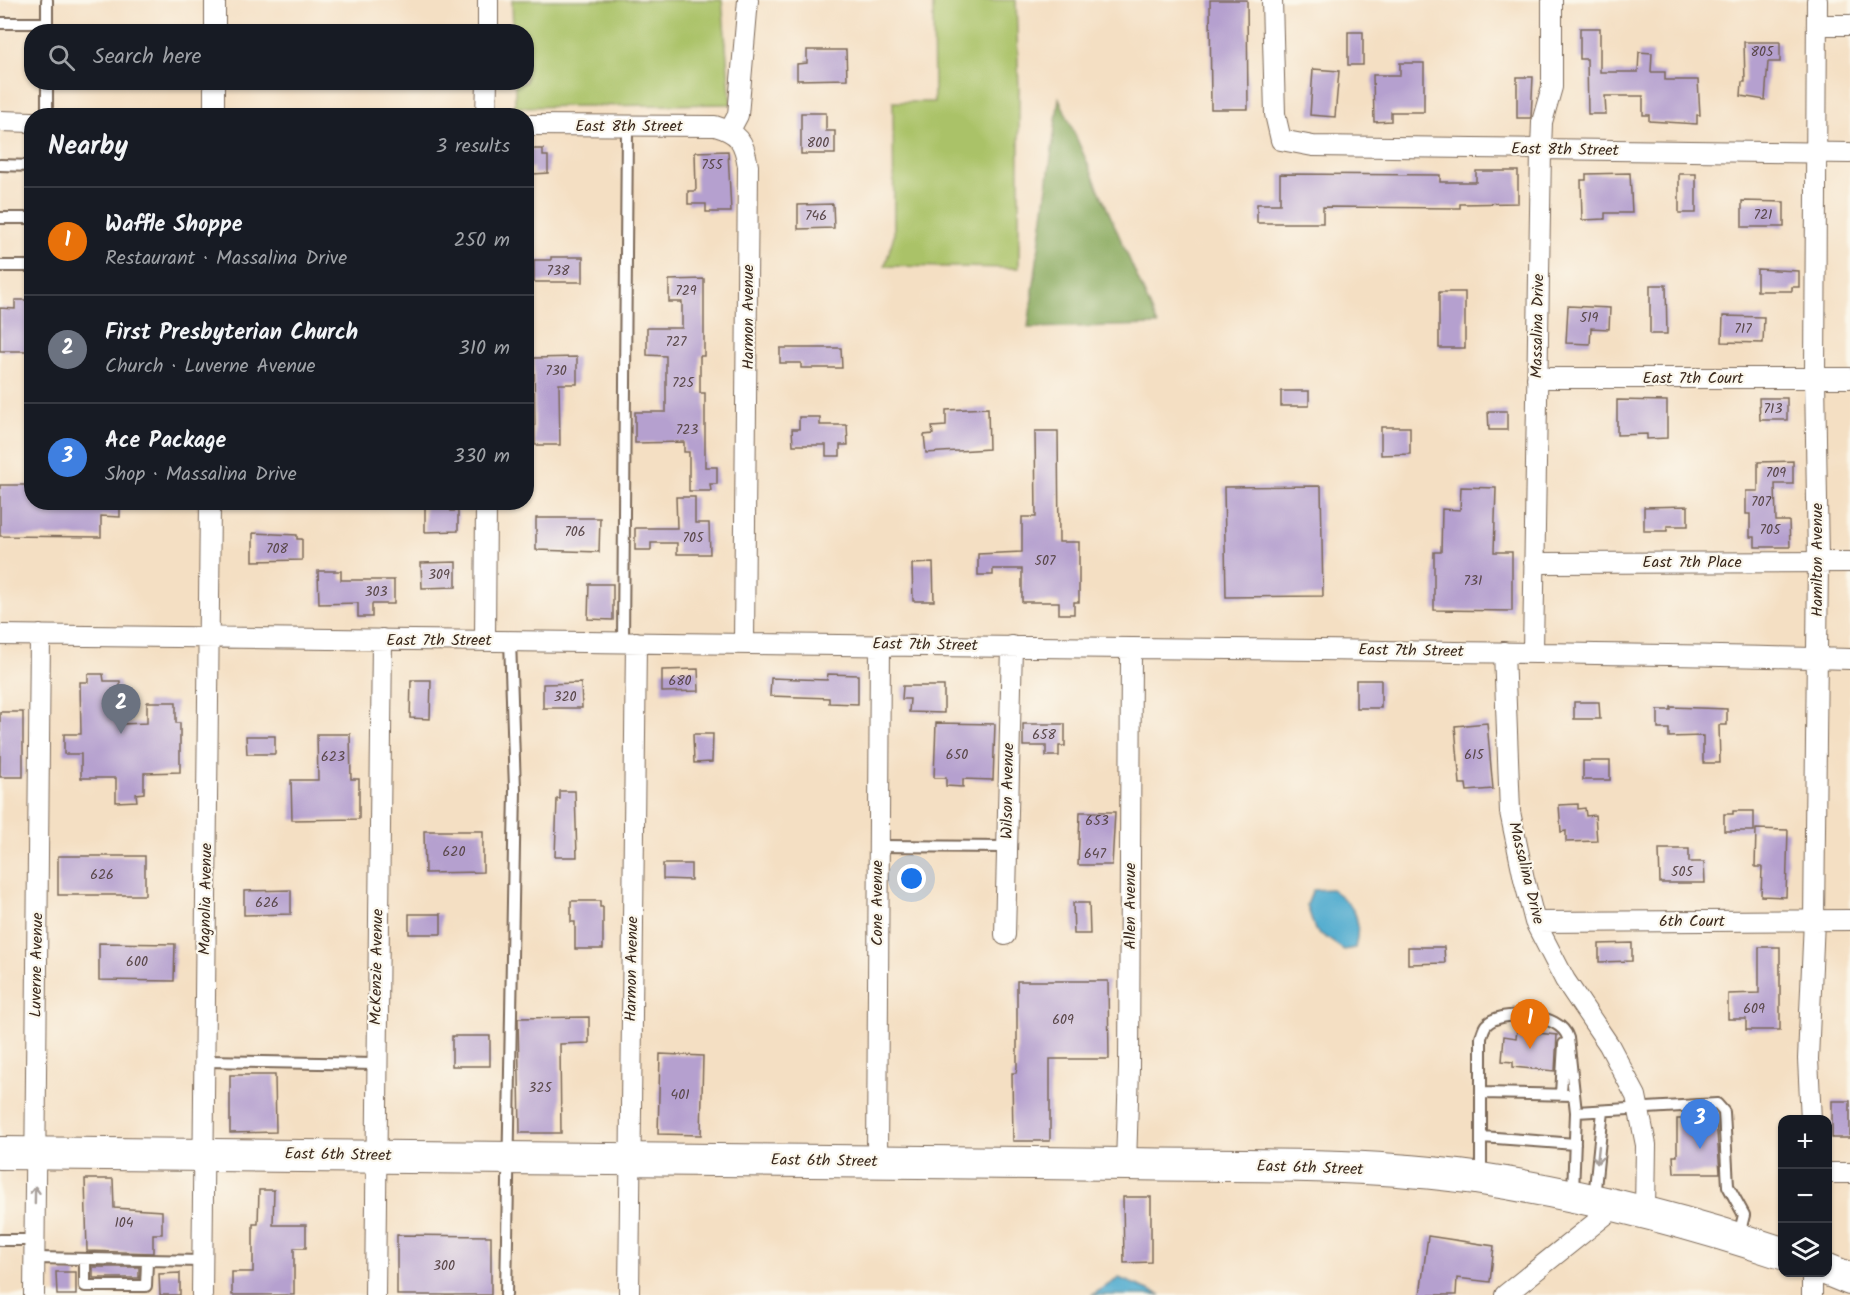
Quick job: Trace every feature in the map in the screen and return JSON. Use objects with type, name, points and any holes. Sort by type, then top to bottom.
[{"type":"main road","name":"East 6th Street","points":[[0,1153],[1126,1164],[1307,1167],[1428,1173],[1481,1179],[1608,1202],[1778,1252]]},
{"type":"main road","points":[[1832,1272],[1850,1279]]},
{"type":"street","points":[[215,0],[215,24]]},
{"type":"street","points":[[488,0],[488,24]]},
{"type":"street","points":[[730,130],[738,115],[748,0]]},
{"type":"street","name":"East 8th Street","points":[[1272,0],[1275,114],[1281,140],[1312,146],[1850,153]]},
{"type":"street","name":"Massalina Drive","points":[[1533,652],[1541,150],[1542,122],[1552,87],[1552,0]]},
{"type":"street","name":"Hamilton Avenue","points":[[1811,1115],[1808,1059],[1814,920],[1818,561],[1815,378],[1817,0]]},
{"type":"street","points":[[1817,25],[1850,24]]},
{"type":"street","points":[[214,90],[214,108]]},
{"type":"street","points":[[486,108],[487,90]]},
{"type":"street","points":[[0,121],[24,122]]},
{"type":"street","name":"East 8th Street","points":[[534,125],[715,126],[730,130]]},
{"type":"street","name":"Harmon Avenue","points":[[730,130],[744,145],[748,166],[744,643]]},
{"type":"street","name":"East 7th Court","points":[[1537,378],[1850,378]]},
{"type":"street","name":"Magnolia Avenue","points":[[202,1295],[210,510]]},
{"type":"street","points":[[486,510],[486,640]]},
{"type":"street","name":"East 7th Place","points":[[1534,563],[1850,562]]},
{"type":"street","name":"East 7th Street","points":[[0,635],[1533,652],[1850,659]]},
{"type":"street","name":"Luverne Avenue","points":[[34,1295],[40,635]]},
{"type":"street","name":"McKenzie Avenue","points":[[375,1295],[382,639]]},
{"type":"street","name":"Harmon Avenue","points":[[629,642],[631,1159],[629,1295]]},
{"type":"street","name":"Cone Avenue","points":[[877,1162],[879,644]]},
{"type":"street","name":"Wilson Avenue","points":[[1005,935],[1012,646]]},
{"type":"street","name":"Allen Avenue","points":[[1126,1164],[1130,1058],[1131,648]]},
{"type":"street","name":"Massalina Drive","points":[[1504,652],[1510,812],[1535,922],[1565,980],[1621,1065],[1640,1110],[1646,1145],[1608,1202]]},
{"type":"street","name":"6th Court","points":[[1535,922],[1850,921]]},
{"type":"street","points":[[1832,1173],[1850,1173]]},
{"type":"street","points":[[1505,1295],[1608,1202]]},
{"type":"street","points":[[1812,1277],[1812,1295]]},
{"type":"lane","points":[[47,0],[47,24]]},
{"type":"lane","points":[[0,23],[24,25]]},
{"type":"lane","points":[[46,108],[47,90]]},
{"type":"lane","points":[[627,126],[629,642]]},
{"type":"lane","points":[[0,165],[24,165]]},
{"type":"lane","points":[[0,218],[24,218]]},
{"type":"lane","points":[[0,266],[24,266]]},
{"type":"lane","points":[[506,1295],[515,789],[510,640]]},
{"type":"lane","points":[[877,846],[1007,847]]},
{"type":"lane","points":[[1481,1179],[1481,1038],[1486,1025],[1499,1017],[1540,1017],[1556,1021],[1566,1030],[1576,1112],[1575,1144],[1608,1202]]},
{"type":"lane","points":[[1561,1094],[1566,1030]]},
{"type":"lane","points":[[204,1062],[376,1064]]},
{"type":"lane","points":[[1481,1093],[1574,1095]]},
{"type":"lane","points":[[1576,1112],[1717,1104],[1724,1112],[1728,1186],[1744,1215],[1739,1239]]},
{"type":"lane","points":[[1603,1112],[1608,1202]]},
{"type":"lane","points":[[1482,1137],[1575,1144]]},
{"type":"lane","points":[[0,1240],[85,1260],[203,1262]]},
{"type":"lane","points":[[85,1260],[85,1286],[146,1286],[147,1262]]},
{"type":"green space","points":[[512,0],[722,0],[731,104],[515,107],[515,90],[534,90],[534,24],[513,24]]},
{"type":"green space","points":[[933,0],[1016,0],[1019,91],[1019,268],[885,266],[894,235],[893,102],[934,102]]},
{"type":"green space","points":[[1059,98],[1158,325],[1028,328]]},
{"type":"water","points":[[1331,889],[1346,901],[1355,914],[1358,929],[1355,948],[1344,950],[1315,930],[1307,905],[1313,890]]},
{"type":"water","points":[[1119,1278],[1161,1295],[1092,1295]]},
{"type":"building","points":[[1210,0],[1247,0],[1248,109],[1211,109]]},
{"type":"building","points":[[1580,28],[1600,28],[1600,72],[1638,72],[1639,52],[1652,53],[1651,72],[1665,72],[1665,80],[1698,80],[1700,115],[1697,115],[1697,124],[1649,121],[1649,115],[1643,115],[1643,96],[1605,96],[1606,114],[1588,114],[1587,59],[1580,59]]},
{"type":"building","points":[[1348,32],[1363,32],[1363,65],[1348,65]]},
{"type":"building","points":[[1744,42],[1780,42],[1780,62],[1768,62],[1765,100],[1741,96],[1742,82],[1745,82]]},
{"type":"building","points":[[807,50],[846,50],[847,79],[797,80],[797,64],[807,63]]},
{"type":"building","points":[[1400,63],[1424,63],[1424,112],[1391,112],[1391,121],[1374,122],[1373,75],[1400,75]]},
{"type":"building","points":[[1313,69],[1339,71],[1335,117],[1310,115]]},
{"type":"building","points":[[1517,77],[1533,77],[1531,118],[1517,118]]},
{"type":"building","points":[[801,113],[826,113],[826,131],[835,131],[835,154],[801,154]]},
{"type":"building","points":[[534,149],[543,149],[543,156],[548,156],[548,173],[534,174]]},
{"type":"building","points":[[728,151],[731,212],[706,212],[706,204],[688,204],[688,191],[696,191],[695,152]]},
{"type":"building","points":[[1476,171],[1518,171],[1518,203],[1460,204],[1460,208],[1323,207],[1323,223],[1257,223],[1257,204],[1280,204],[1280,174],[1440,175],[1440,182],[1476,182]]},
{"type":"building","points":[[1630,173],[1632,213],[1605,213],[1605,219],[1582,220],[1581,180],[1586,180],[1586,174]]},
{"type":"building","points":[[1679,174],[1696,174],[1696,213],[1679,213]]},
{"type":"building","points":[[1742,201],[1784,202],[1784,227],[1742,227]]},
{"type":"building","points":[[833,204],[834,228],[798,229],[798,205]]},
{"type":"building","points":[[551,257],[583,257],[583,282],[534,282],[534,260],[551,260]]},
{"type":"building","points":[[1757,269],[1799,271],[1799,287],[1792,287],[1792,291],[1757,291]]},
{"type":"building","points":[[704,279],[704,356],[700,356],[700,393],[705,393],[705,467],[717,467],[717,484],[710,484],[711,491],[689,491],[689,452],[684,452],[684,442],[635,443],[635,412],[666,412],[666,356],[647,355],[647,328],[682,328],[682,302],[669,302],[669,280]]},
{"type":"building","points":[[1650,285],[1666,285],[1667,334],[1650,334]]},
{"type":"building","points":[[1439,292],[1465,292],[1465,348],[1439,348]]},
{"type":"building","points":[[15,300],[24,300],[24,351],[0,351],[0,308],[15,309]]},
{"type":"building","points":[[1568,306],[1610,308],[1609,329],[1591,328],[1590,344],[1566,343]]},
{"type":"building","points":[[1723,316],[1764,317],[1763,343],[1722,342]]},
{"type":"building","points":[[780,348],[841,348],[842,368],[801,368],[801,363],[780,363]]},
{"type":"building","points":[[577,357],[577,384],[559,384],[560,445],[535,445],[534,358]]},
{"type":"building","points":[[1281,391],[1309,391],[1309,406],[1281,406]]},
{"type":"building","points":[[1759,398],[1787,398],[1787,420],[1760,420]]},
{"type":"building","points":[[1617,400],[1667,401],[1667,438],[1647,439],[1647,434],[1617,435]]},
{"type":"building","points":[[988,408],[989,449],[926,453],[924,435],[933,434],[932,427],[946,426],[946,410]]},
{"type":"building","points":[[1488,411],[1507,411],[1507,430],[1489,430]]},
{"type":"building","points":[[799,417],[820,417],[820,425],[847,425],[848,445],[840,445],[840,456],[826,456],[826,445],[793,445],[792,429],[799,429]]},
{"type":"building","points":[[1381,427],[1410,427],[1410,454],[1381,455]]},
{"type":"building","points":[[1035,431],[1058,431],[1059,542],[1079,542],[1079,602],[1074,602],[1074,614],[1059,614],[1059,602],[1022,602],[1022,569],[993,569],[993,575],[978,575],[978,554],[1022,552],[1022,517],[1036,517]]},
{"type":"building","points":[[1793,461],[1793,484],[1775,484],[1776,521],[1789,521],[1790,547],[1755,547],[1755,537],[1750,537],[1750,514],[1746,514],[1746,491],[1758,491],[1758,462]]},
{"type":"building","points":[[0,485],[24,485],[24,510],[120,510],[120,517],[101,516],[101,537],[0,536]]},
{"type":"building","points":[[1321,486],[1323,596],[1226,597],[1224,487]]},
{"type":"building","points":[[1461,487],[1496,488],[1494,552],[1512,552],[1512,611],[1434,610],[1434,552],[1441,552],[1442,509],[1460,510]]},
{"type":"building","points":[[676,497],[695,497],[695,523],[709,523],[710,554],[677,554],[677,543],[651,543],[651,550],[635,550],[635,528],[677,528]]},
{"type":"building","points":[[1688,506],[1688,526],[1667,526],[1667,531],[1644,531],[1644,507]]},
{"type":"building","points":[[425,510],[458,511],[458,531],[425,532]]},
{"type":"building","points":[[536,518],[600,518],[599,552],[536,550]]},
{"type":"building","points":[[253,533],[297,535],[297,539],[302,539],[302,560],[253,561]]},
{"type":"building","points":[[456,562],[456,587],[422,588],[421,563]]},
{"type":"building","points":[[933,563],[934,601],[913,601],[912,564]]},
{"type":"building","points":[[318,571],[341,571],[341,580],[394,580],[394,604],[372,604],[372,617],[358,617],[358,603],[319,604]]},
{"type":"building","points":[[589,584],[613,584],[613,620],[588,619]]},
{"type":"building","points":[[698,669],[699,691],[662,692],[662,670]]},
{"type":"building","points":[[88,674],[103,674],[104,681],[120,681],[121,724],[147,723],[147,702],[176,702],[176,723],[180,723],[180,772],[144,773],[144,793],[136,794],[137,801],[116,802],[116,778],[81,778],[81,754],[64,754],[64,734],[81,734],[80,682],[88,682]]},
{"type":"building","points":[[828,674],[858,675],[858,704],[829,703],[829,698],[770,696],[771,678],[827,680]]},
{"type":"building","points":[[411,680],[431,680],[430,719],[410,718]]},
{"type":"building","points":[[1356,680],[1381,680],[1381,708],[1356,708]]},
{"type":"building","points":[[581,683],[582,708],[543,708],[543,684]]},
{"type":"building","points":[[903,686],[944,686],[944,713],[909,712],[910,699],[902,699]]},
{"type":"building","points":[[1574,702],[1599,702],[1600,719],[1574,719]]},
{"type":"building","points":[[1671,707],[1727,709],[1727,725],[1719,725],[1720,763],[1703,763],[1703,736],[1669,737],[1669,729],[1658,729],[1658,710],[1671,710]]},
{"type":"building","points":[[0,712],[23,712],[23,777],[0,777]]},
{"type":"building","points":[[936,723],[995,724],[993,780],[963,779],[963,787],[946,786],[946,778],[934,778]]},
{"type":"building","points":[[1487,723],[1493,789],[1467,791],[1466,784],[1460,784],[1455,726]]},
{"type":"building","points":[[1023,724],[1065,724],[1065,746],[1059,746],[1059,756],[1046,756],[1046,746],[1023,746]]},
{"type":"building","points":[[317,734],[350,734],[351,779],[359,779],[359,819],[292,820],[291,780],[318,780]]},
{"type":"building","points":[[693,734],[713,734],[712,762],[694,763]]},
{"type":"building","points":[[246,736],[275,736],[275,754],[247,754]]},
{"type":"building","points":[[1583,761],[1610,761],[1610,780],[1583,780]]},
{"type":"building","points":[[560,791],[575,791],[577,857],[555,857],[557,799],[560,799]]},
{"type":"building","points":[[1578,804],[1578,809],[1585,808],[1586,816],[1595,815],[1597,841],[1566,842],[1566,831],[1561,832],[1559,805]]},
{"type":"building","points":[[1733,811],[1754,811],[1754,831],[1724,831],[1724,814],[1733,814]]},
{"type":"building","points":[[1080,812],[1115,812],[1112,865],[1078,865]]},
{"type":"building","points":[[1756,829],[1788,830],[1786,897],[1761,896],[1762,867],[1755,867]]},
{"type":"building","points":[[424,831],[483,831],[483,872],[425,873]]},
{"type":"building","points":[[1659,849],[1689,849],[1689,862],[1704,862],[1705,883],[1660,883]]},
{"type":"building","points":[[58,856],[145,856],[145,895],[58,895]]},
{"type":"building","points":[[663,864],[691,864],[691,880],[663,879]]},
{"type":"building","points":[[291,890],[291,914],[244,915],[244,891]]},
{"type":"building","points":[[571,901],[600,901],[600,907],[603,907],[603,949],[575,949],[575,922],[571,922]]},
{"type":"building","points":[[1073,903],[1089,903],[1090,934],[1074,934]]},
{"type":"building","points":[[409,914],[441,914],[441,934],[409,934]]},
{"type":"building","points":[[99,943],[175,944],[174,981],[99,980]]},
{"type":"building","points":[[1632,943],[1632,961],[1599,962],[1599,944]]},
{"type":"building","points":[[1408,947],[1444,947],[1445,963],[1408,964]]},
{"type":"building","points":[[1759,947],[1780,947],[1780,1030],[1746,1030],[1746,1019],[1728,1019],[1728,994],[1759,993]]},
{"type":"building","points":[[1017,981],[1108,981],[1109,1059],[1050,1059],[1050,1141],[1013,1141],[1012,1073],[1016,1073],[1017,1067]]},
{"type":"building","points":[[589,1017],[589,1043],[560,1044],[561,1133],[520,1133],[518,1018]]},
{"type":"building","points":[[1517,1031],[1557,1035],[1555,1071],[1513,1067],[1513,1062],[1502,1061],[1504,1036],[1516,1038]]},
{"type":"building","points":[[452,1036],[490,1036],[490,1066],[452,1066]]},
{"type":"building","points":[[660,1054],[703,1056],[701,1135],[658,1134]]},
{"type":"building","points":[[230,1075],[275,1075],[276,1132],[230,1133]]},
{"type":"building","points":[[1832,1101],[1850,1101],[1850,1138],[1832,1138]]},
{"type":"building","points":[[1677,1119],[1716,1119],[1720,1173],[1674,1173],[1673,1156],[1677,1156]]},
{"type":"building","points":[[85,1179],[113,1179],[114,1208],[162,1211],[162,1234],[153,1234],[153,1253],[87,1251]]},
{"type":"building","points":[[259,1190],[274,1190],[273,1225],[306,1225],[306,1248],[294,1248],[294,1295],[232,1295],[232,1272],[253,1272],[253,1224],[258,1224]]},
{"type":"building","points":[[1123,1197],[1151,1197],[1151,1262],[1124,1263]]},
{"type":"building","points":[[397,1235],[491,1236],[491,1295],[397,1295]]},
{"type":"building","points":[[1428,1236],[1494,1246],[1490,1282],[1457,1278],[1456,1295],[1420,1295]]},
{"type":"building","points":[[93,1267],[139,1267],[139,1278],[93,1278]]},
{"type":"building","points":[[56,1272],[76,1272],[76,1295],[57,1295]]},
{"type":"building","points":[[180,1273],[180,1295],[160,1295],[159,1274]]},
{"type":"place","name":"First Presbyterian Church","points":[[121,734]]},
{"type":"place","name":"Waffle Shoppe","points":[[1530,1049]]},
{"type":"place","name":"Ace Package","points":[[1700,1149]]}]
